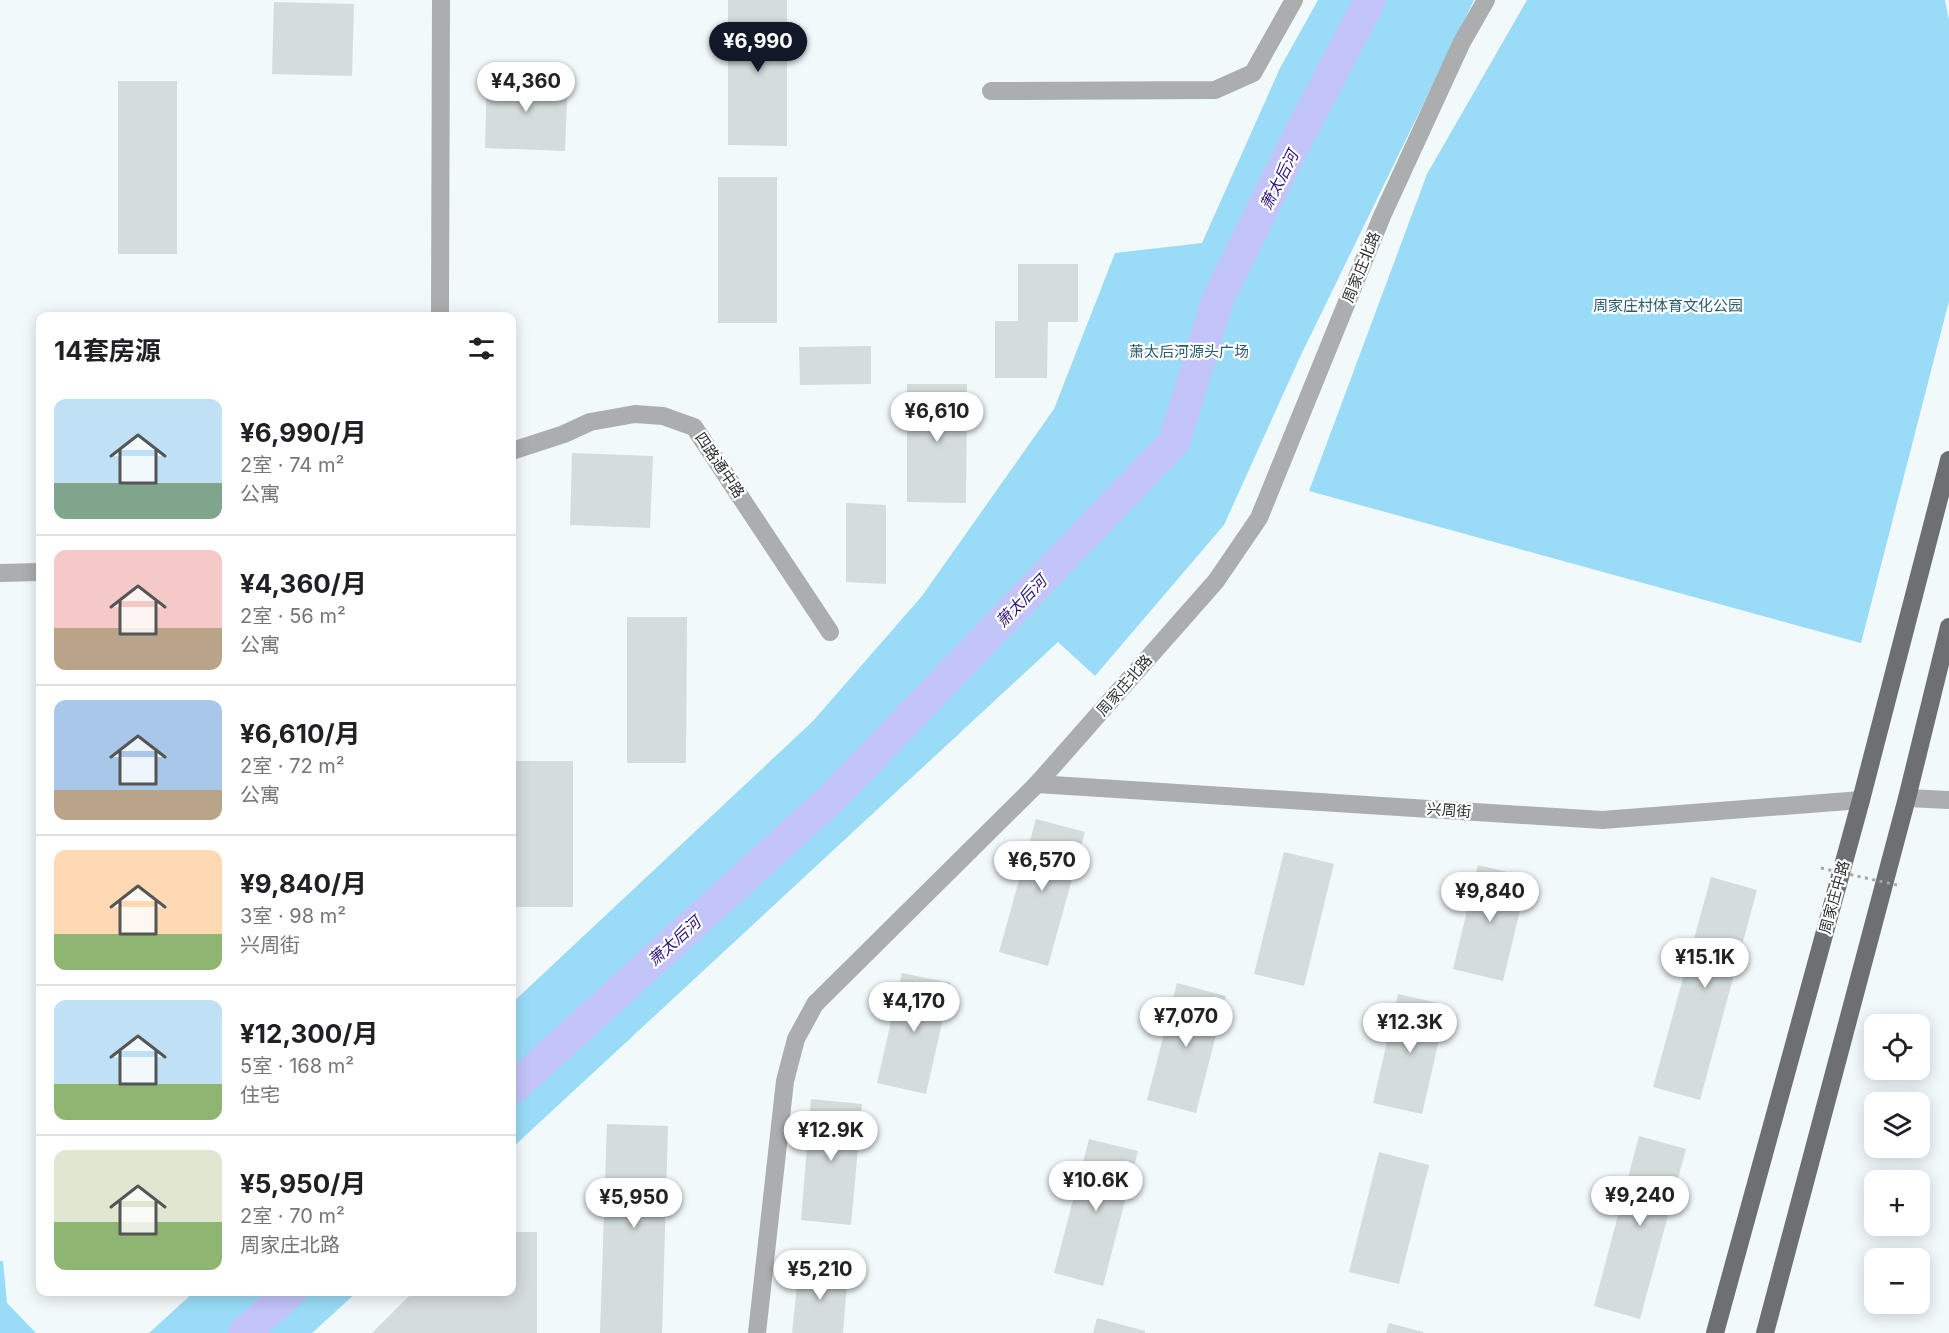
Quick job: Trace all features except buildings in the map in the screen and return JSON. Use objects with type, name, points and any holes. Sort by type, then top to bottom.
[{"type":"main road","name":"周家庄中路","points":[[1715,1333],[1861,800],[1949,460]]},
{"type":"main road","points":[[1765,1333],[1907,798],[1949,627]]},
{"type":"street","points":[[440,312],[441,0]]},
{"type":"street","points":[[991,91],[1215,90],[1253,73],[1294,0]]},
{"type":"street","name":"周家庄北路","points":[[758,1333],[785,1081],[796,1039],[815,1004],[1037,784],[1216,581],[1259,518],[1382,216],[1462,42],[1486,0]]},
{"type":"street","name":"四路通中路","points":[[516,450],[564,434],[590,422],[635,414],[663,416],[694,427],[830,632]]},
{"type":"street","points":[[0,573],[36,572]]},
{"type":"street","name":"兴周街","points":[[1037,784],[1602,819],[1861,800]]},
{"type":"street","points":[[1907,798],[1949,800]]},
{"type":"path","points":[[1821,868],[1897,885]]},
{"type":"green space","name":"萧太后河源头广场","points":[[1318,0],[1474,0],[1300,357],[1224,525],[1095,676],[1058,642],[516,1144],[516,999],[813,721],[922,596],[1054,409],[1115,253],[1202,243],[1280,68]]},
{"type":"green space","name":"周家庄村体育文化公园","points":[[1527,0],[1945,0],[1949,20],[1949,301],[1861,643],[1309,491],[1427,174]]},
{"type":"green space","points":[[0,1261],[3,1261],[7,1303],[36,1333],[0,1333]]},
{"type":"green space","points":[[190,1296],[353,1296],[312,1333],[149,1333]]},
{"type":"waterway","name":"萧太后河","points":[[516,1085],[835,795],[1174,442],[1218,299],[1297,139],[1370,0]]},
{"type":"waterway","name":"萧太后河","points":[[244,1333],[286,1296]]}]
